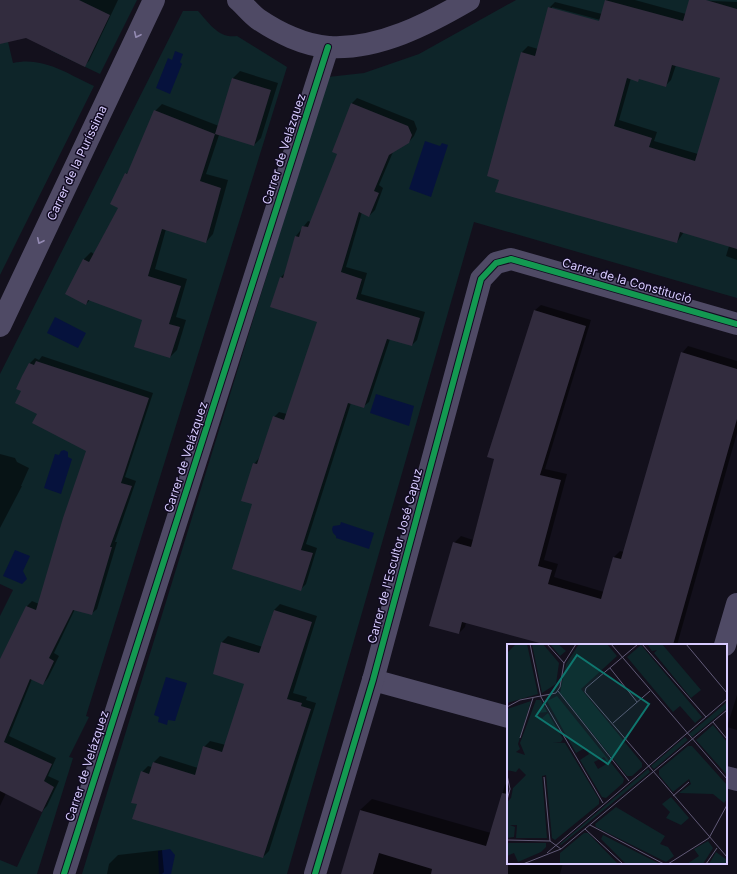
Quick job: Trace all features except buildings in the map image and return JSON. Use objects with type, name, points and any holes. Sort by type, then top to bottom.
[{"type":"street","name":"Carrer de la Puríssima","points":[[0,326],[154,0]]},
{"type":"street","points":[[238,0],[258,18],[284,32],[308,43],[328,48],[377,42],[418,27],[469,0]]},
{"type":"street","name":"Carrer de Velázquez","points":[[64,874],[328,48]]},
{"type":"street","name":"Carrer de la Constitució","points":[[512,259],[737,324]]},
{"type":"street","name":"Carrer de l'Escultor José Capuz","points":[[315,874],[373,680],[481,279],[496,263],[512,259]]},
{"type":"street","points":[[725,644],[737,604]]},
{"type":"street","points":[[373,680],[507,717]]},
{"type":"street","points":[[727,777],[737,780]]},
{"type":"green space","points":[[0,0],[137,0],[100,74],[52,51],[1,12],[13,63],[24,61],[45,64],[55,67],[94,86],[0,275]]},
{"type":"green space","points":[[516,0],[737,0],[737,298],[474,222],[287,874],[82,874],[328,77],[364,73],[419,54]]},
{"type":"green space","points":[[183,11],[198,11],[210,25],[220,33],[237,36],[287,67],[86,716],[89,717],[69,757],[73,758],[37,874],[0,874],[0,860],[17,867],[48,800],[0,776],[0,616],[13,590],[0,584],[0,374]]},
{"type":"shaded area","points":[[175,51],[183,54],[180,62],[182,64],[170,94],[156,88],[168,58],[172,60]]},
{"type":"shaded area","points":[[425,141],[440,146],[442,143],[448,145],[431,197],[409,189]]},
{"type":"shaded area","points":[[55,317],[86,333],[78,348],[47,333]]},
{"type":"shaded area","points":[[376,394],[414,406],[409,426],[370,413]]},
{"type":"shaded area","points":[[64,450],[68,452],[68,457],[72,459],[61,494],[44,488],[55,454],[59,455],[61,451]]},
{"type":"shaded area","points":[[341,522],[374,533],[369,549],[336,538],[332,529],[333,526],[340,525]]},
{"type":"shaded area","points":[[15,550],[30,556],[23,571],[27,579],[22,584],[3,576]]},
{"type":"shaded area","points":[[166,677],[187,683],[175,721],[168,720],[167,725],[158,722],[159,717],[154,715]]},
{"type":"shaded area","points":[[170,849],[175,855],[171,874],[159,874],[158,851]]},
{"type":"cycle path","points":[[64,874],[328,47]]},
{"type":"cycle path","points":[[315,874],[373,680],[481,279],[496,263],[511,259],[737,324]]}]
